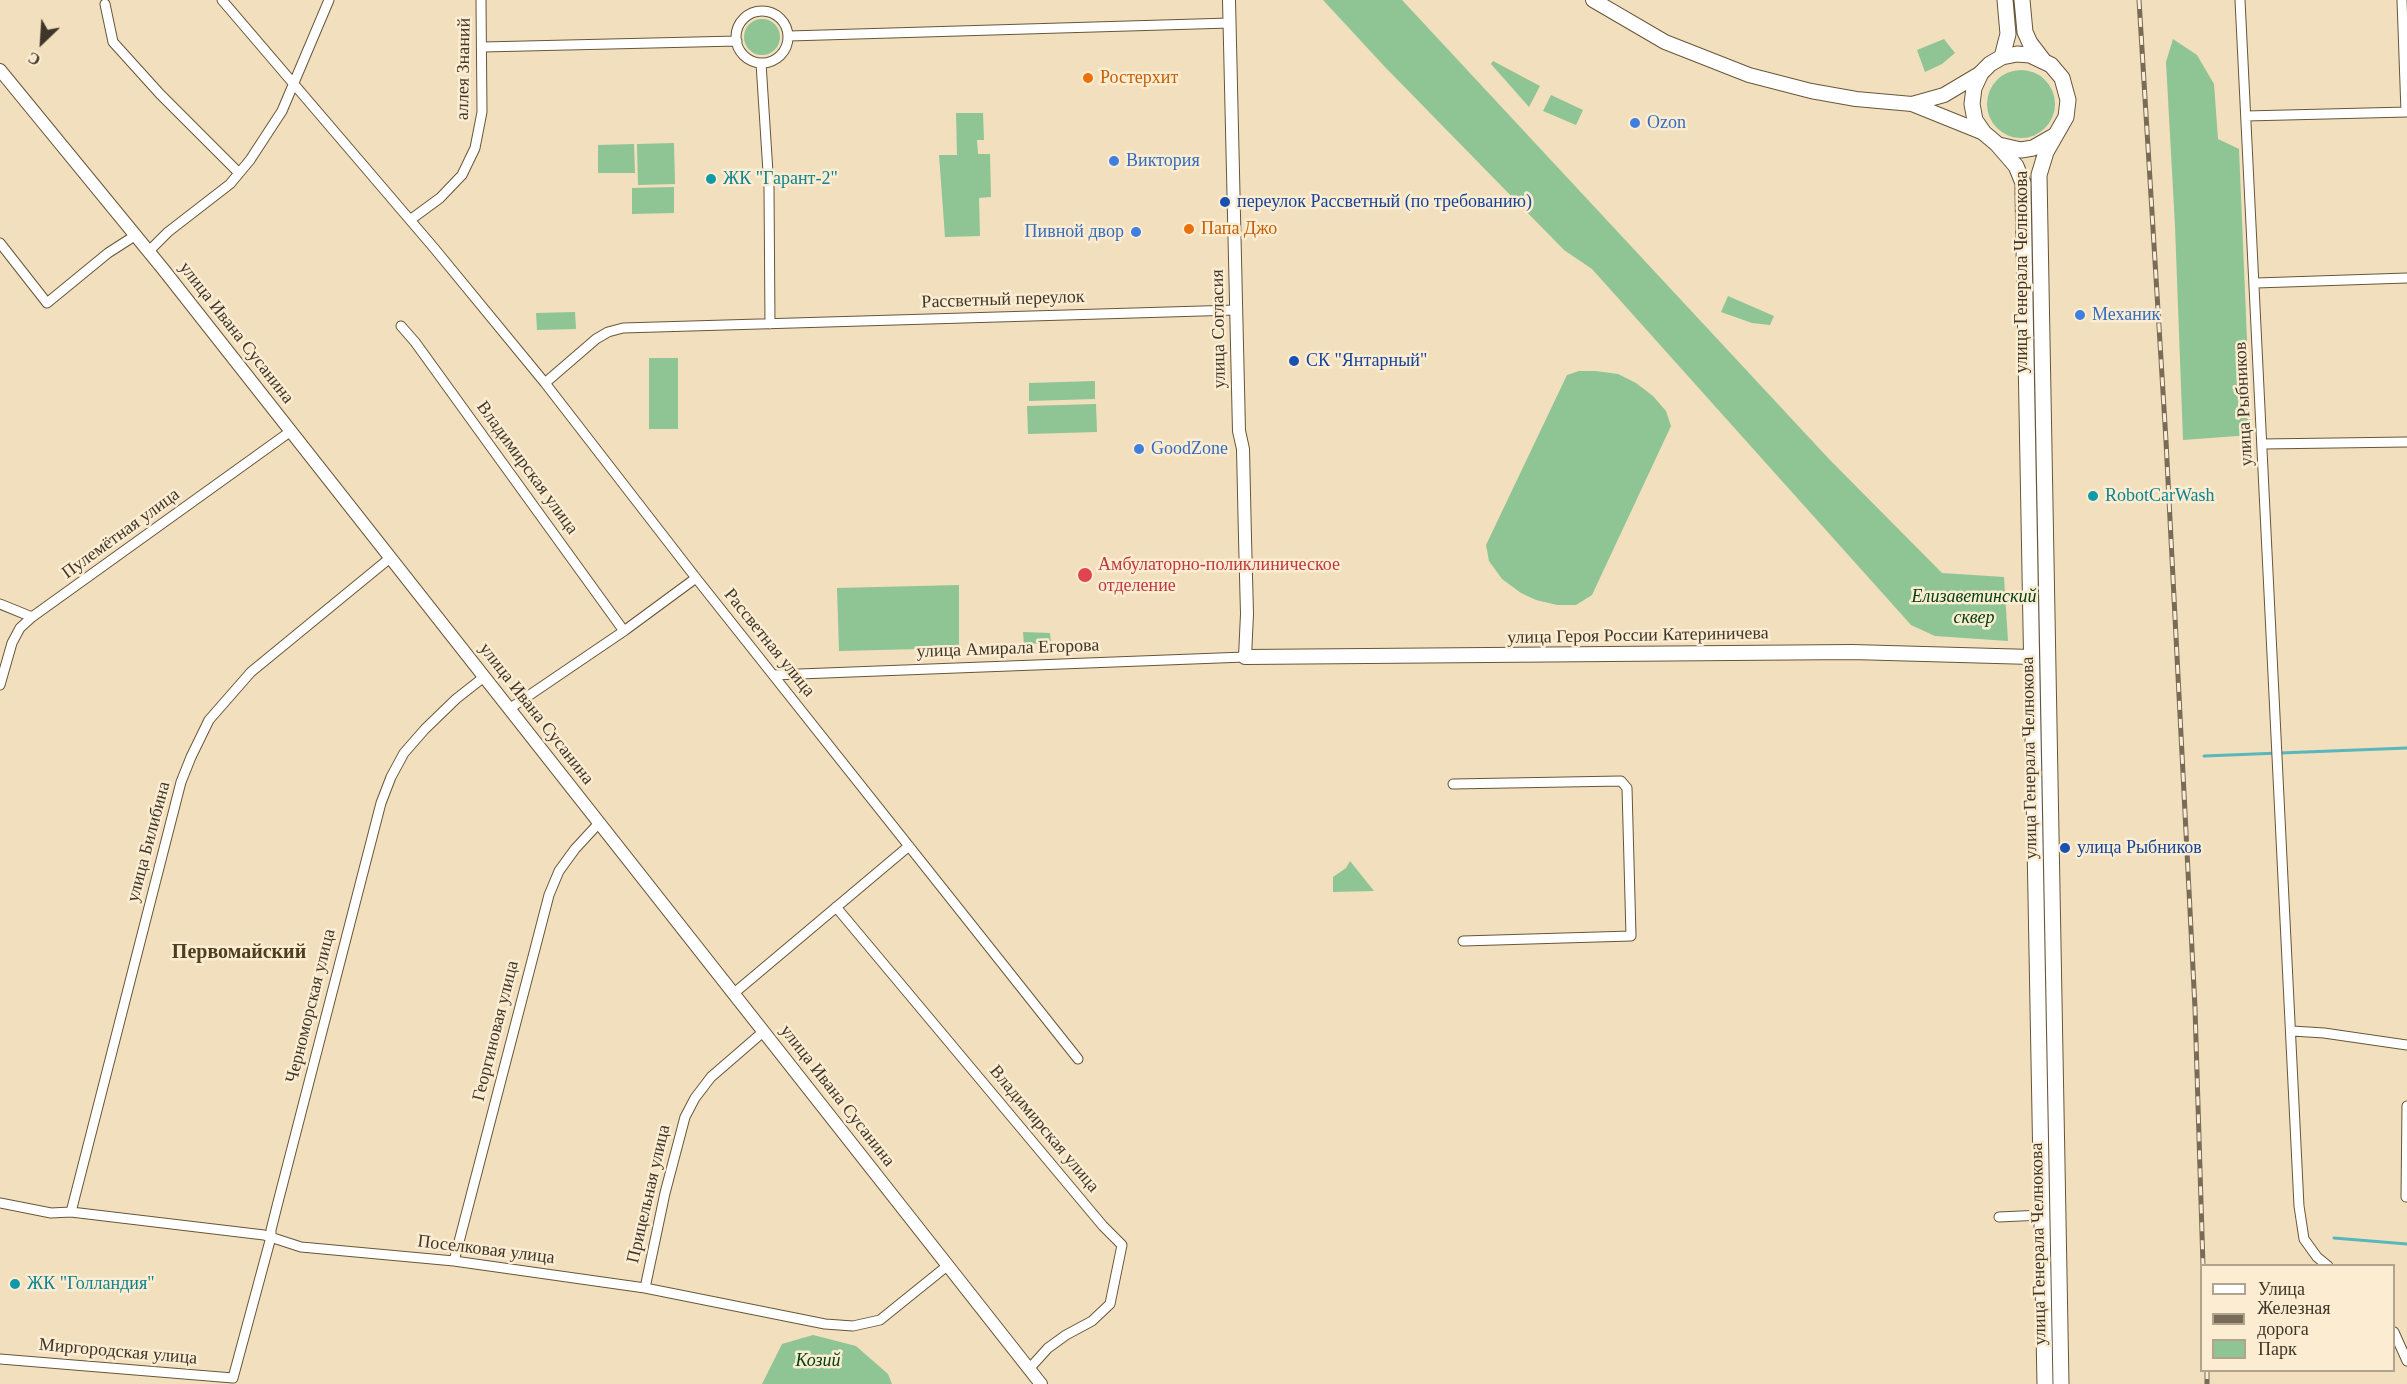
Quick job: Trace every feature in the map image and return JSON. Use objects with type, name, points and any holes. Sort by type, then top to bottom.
[{"type":"main road","points":[[1593,0],[1665,42],[1749,75],[1845,97],[1912,104],[1984,133]]},
{"type":"main road","points":[[2002,57],[2007,34],[2005,0]]},
{"type":"main road","name":"улица Генерала Челнокова","points":[[2022,0],[2025,32],[2030,43],[2043,60],[2058,72],[2067,91],[2066,117],[2054,135],[2038,175],[2061,1384]]},
{"type":"main road","points":[[1912,104],[1944,95],[1981,74],[1990,64],[2002,57],[2017,54],[2030,55],[2043,60]]},
{"type":"main road","name":"улица Генерала Челнокова","points":[[1981,74],[1974,88],[1972,104],[1975,120],[1984,133],[2016,165],[2023,183],[2045,1384]]},
{"type":"main road","name":"улица Генерала Челнокова","points":[[1997,144],[2009,148],[2027,149],[2044,143],[2054,135]]},
{"type":"main road","name":"улица Героя России Катериничева","points":[[1245,657],[1852,652],[2032,657]]},
{"type":"street","points":[[222,0],[294,85]]},
{"type":"street","points":[[149,251],[168,232],[230,184],[239,173],[282,111],[329,0]]},
{"type":"street","name":"аллея Знаний","points":[[410,220],[440,198],[462,175],[475,148],[482,112],[481,0]]},
{"type":"street","points":[[761,0],[761,11]]},
{"type":"street","name":"улица Согласия","points":[[1229,0],[1239,431],[1243,449],[1245,517],[1247,614],[1245,657]]},
{"type":"street","name":"улица Рыбников","points":[[2240,0],[2256,283],[2299,1206],[2304,1239],[2317,1257],[2326,1264]]},
{"type":"street","points":[[2246,116],[2407,112],[2402,0]]},
{"type":"street","points":[[105,4],[113,42],[160,94],[239,173]]},
{"type":"street","points":[[761,11],[772,13],[780,18],[789,36],[787,46],[780,57],[771,62],[761,63],[745,56],[736,41],[736,33],[742,21],[749,15],[761,11]]},
{"type":"street","points":[[789,36],[1230,23]]},
{"type":"street","points":[[483,47],[736,41]]},
{"type":"street","points":[[761,63],[769,188],[770,324]]},
{"type":"street","name":"улица Ивана Сусанина","points":[[0,70],[149,251],[1041,1384]]},
{"type":"street","name":"Рассветная улица","points":[[294,85],[434,248],[545,383],[696,579],[1078,1059]]},
{"type":"street","points":[[0,243],[47,303],[108,253],[135,235]]},
{"type":"street","points":[[2256,283],[2407,278]]},
{"type":"street","name":"Рассветный переулок","points":[[545,383],[596,339],[613,330],[1236,310]]},
{"type":"street","name":"Владимирская улица","points":[[401,326],[624,631]]},
{"type":"street","name":"Пулемётная улица","points":[[0,685],[12,643],[20,628],[32,617],[291,431]]},
{"type":"street","points":[[2262,444],[2407,442]]},
{"type":"street","name":"улица Билибина","points":[[71,1212],[181,782],[209,720],[251,672],[390,558]]},
{"type":"street","points":[[509,709],[696,579]]},
{"type":"street","points":[[0,604],[32,617]]},
{"type":"street","name":"улица Амирала Егорова","points":[[773,675],[1245,657]]},
{"type":"street","name":"Черноморская улица","points":[[233,1378],[271,1237],[369,842],[391,777],[404,753],[425,729],[456,699],[484,677]]},
{"type":"street","points":[[1453,784],[1621,781],[1627,788],[1631,936],[1463,941]]},
{"type":"street","name":"Георгиновая улица","points":[[454,1262],[549,895],[559,870],[599,823]]},
{"type":"street","points":[[733,994],[909,846]]},
{"type":"street","name":"Владимирская улица","points":[[836,907],[1103,1226],[1122,1245],[1110,1304],[1092,1321],[1048,1348],[1029,1369]]},
{"type":"street","points":[[2292,1030],[2407,1046]]},
{"type":"street","name":"Прицельная улица","points":[[645,1288],[664,1193],[685,1117],[694,1098],[711,1077],[763,1032]]},
{"type":"street","points":[[2406,1197],[2407,1106]]},
{"type":"street","name":"Поселковая улица","points":[[0,1203],[51,1213],[71,1212],[271,1237],[301,1247],[454,1262],[645,1288],[825,1324],[853,1326],[880,1320],[947,1266]]},
{"type":"street","points":[[1999,1217],[2042,1215]]},
{"type":"street","points":[[2395,1334],[2407,1361]]},
{"type":"street","name":"Миргородская улица","points":[[0,1359],[233,1378]]},
{"type":"green space","name":"Елизаветинский сквер","points":[[1323,0],[1402,0],[1829,459],[1942,573],[2004,577],[2008,641],[1935,636],[1911,625],[1592,269],[1564,250],[1385,67]]},
{"type":"green space","points":[[762,19],[775,24],[780,37],[775,50],[762,55],[749,50],[744,37],[749,24]]},
{"type":"green space","points":[[1944,39],[1955,53],[1942,64],[1925,72],[1917,50]]},
{"type":"green space","points":[[2173,39],[2197,55],[2214,84],[2218,139],[2239,149],[2251,435],[2183,440],[2166,62]]},
{"type":"green space","points":[[1493,61],[1540,86],[1529,107],[1491,64]]},
{"type":"green space","points":[[2021,70],[2034,73],[2045,80],[2052,91],[2055,104],[2052,117],[2045,128],[2034,135],[2021,138],[2008,135],[1997,128],[1990,117],[1987,104],[1990,91],[1997,80],[2008,73]]},
{"type":"green space","points":[[1551,95],[1583,110],[1576,125],[1543,111]]},
{"type":"green space","points":[[956,113],[983,113],[984,140],[977,140],[978,154],[990,154],[991,197],[979,198],[980,236],[945,237],[939,155],[957,155]]},
{"type":"green space","points":[[674,143],[675,184],[638,185],[637,144]]},
{"type":"green space","points":[[634,144],[635,173],[598,173],[598,145]]},
{"type":"green space","points":[[674,187],[674,213],[632,214],[632,188]]},
{"type":"green space","points":[[1728,296],[1774,316],[1770,325],[1752,323],[1721,312]]},
{"type":"green space","points":[[575,312],[576,329],[537,330],[536,313]]},
{"type":"green space","points":[[649,358],[678,358],[678,429],[649,429]]},
{"type":"green space","points":[[1579,371],[1618,374],[1636,383],[1653,396],[1666,411],[1671,426],[1592,595],[1576,605],[1557,605],[1536,600],[1521,593],[1502,579],[1489,561],[1486,545],[1567,375]]},
{"type":"green space","points":[[1095,381],[1095,399],[1029,401],[1029,383]]},
{"type":"green space","points":[[1096,404],[1097,432],[1028,434],[1027,406]]},
{"type":"green space","points":[[959,585],[959,648],[839,651],[837,588]]},
{"type":"green space","points":[[1023,632],[1050,633],[1051,643],[1024,644]]},
{"type":"green space","points":[[1350,861],[1374,891],[1333,892],[1333,877],[1346,868]]},
{"type":"green space","name":"Козий","points":[[813,1335],[856,1346],[888,1374],[892,1384],[762,1384],[782,1344]]},
{"type":"waterway","points":[[2204,756],[2407,748]]},
{"type":"waterway","points":[[2334,1238],[2407,1244]]},
{"type":"railway","points":[[2139,0],[2166,441],[2195,1008],[2203,1264]]},
{"type":"railway","points":[[2207,1372],[2207,1384]]},
{"type":"place","name":"Ростерхит","points":[[1088,78]]},
{"type":"place","name":"Ozon","points":[[1635,123]]},
{"type":"place","name":"Виктория","points":[[1114,161]]},
{"type":"place","name":"ЖК \"Гарант-2\"","points":[[711,179]]},
{"type":"place","name":"переулок Рассветный (по требованию)","points":[[1225,202]]},
{"type":"place","name":"Папа Джо","points":[[1189,229]]},
{"type":"place","name":"Пивной двор","points":[[1136,232]]},
{"type":"place","name":"Механик","points":[[2080,315]]},
{"type":"place","name":"СК \"Янтарный\"","points":[[1294,361]]},
{"type":"place","name":"GoodZone","points":[[1139,449]]},
{"type":"place","name":"RobotCarWash","points":[[2093,496]]},
{"type":"place","name":"Амбулаторно-поликлиническое отделение","points":[[1085,575]]},
{"type":"place","name":"улица Рыбников","points":[[2065,848]]},
{"type":"place","name":"ЖК \"Голландия\"","points":[[15,1284]]},
{"type":"district","name":"Первомайский","points":[[239,953]]}]
